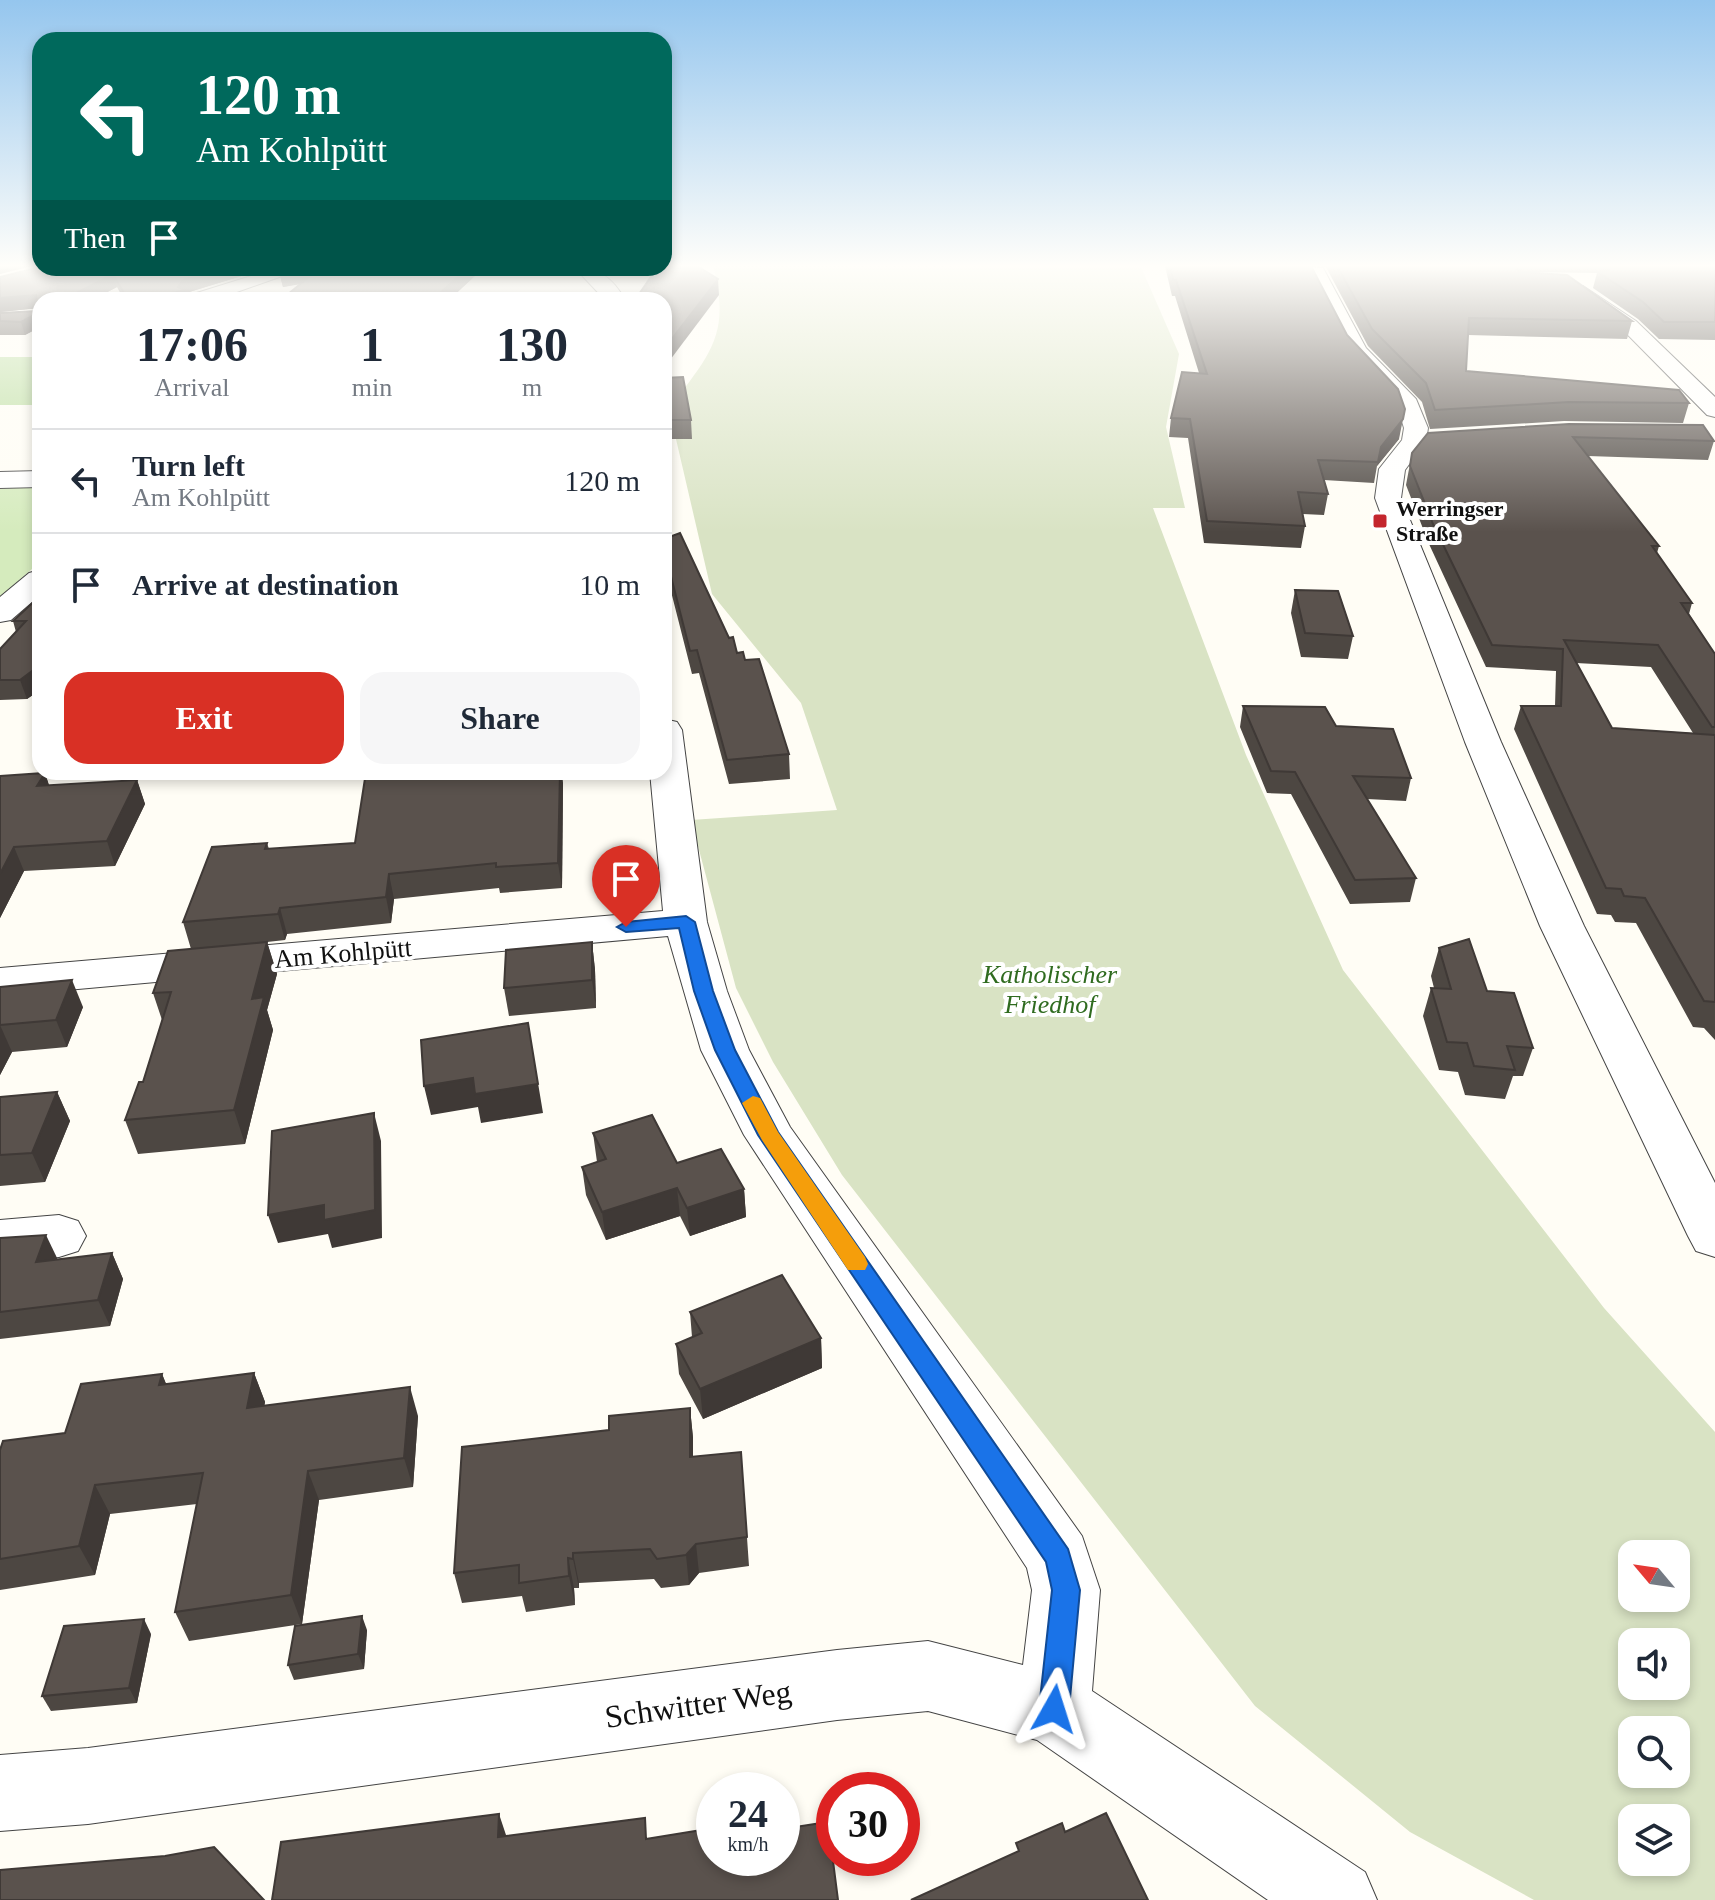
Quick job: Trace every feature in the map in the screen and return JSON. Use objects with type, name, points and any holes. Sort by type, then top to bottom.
[{"type":"street","points":[[1361,355],[1408,404],[1416,428],[1428,439],[1392,469],[1388,498],[1478,729],[1562,926],[1715,1236]]},
{"type":"street","points":[[1659,355],[1715,410]]},
{"type":"street","points":[[0,480],[32,479]]},
{"type":"street","points":[[0,613],[32,586]]},
{"type":"street","points":[[670,780],[686,922],[704,991],[725,1050],[769,1135],[1058,1558],[1066,1590],[1054,1709]]},
{"type":"street","name":"Am Kohlpütt","points":[[0,982],[686,922]]},
{"type":"street","points":[[0,1241],[59,1236]]},
{"type":"street","name":"Schwitter Weg","points":[[0,1793],[88,1786],[821,1687],[928,1676],[1054,1709],[1337,1900]]},
{"type":"green space","name":"Katholischer Friedhof","points":[[707,355],[1179,355],[1166,427],[1185,508],[1153,508],[1246,755],[1343,970],[1604,1308],[1715,1432],[1715,1900],[1534,1900],[1410,1832],[1255,1706],[842,1175],[773,1062],[736,988],[691,820],[837,810],[801,703],[712,594],[672,422],[672,405]]},
{"type":"green space","points":[[0,357],[32,357],[32,405],[0,405]]},
{"type":"green space","points":[[32,486],[32,569],[0,597],[0,488]]},
{"type":"building","points":[[1201,355],[1366,355],[1398,389],[1405,409],[1403,419],[1381,447],[1378,462],[1318,460],[1328,494],[1298,492],[1305,526],[1207,521],[1190,419],[1171,418],[1182,372],[1207,374]]},
{"type":"building","points":[[1398,355],[1467,355],[1466,371],[1679,390],[1689,403],[1569,402],[1435,410],[1426,383]]},
{"type":"building","points":[[683,377],[691,420],[672,420],[672,378]]},
{"type":"building","points":[[1569,424],[1703,425],[1714,441],[1573,437],[1659,546],[1652,546],[1692,603],[1681,603],[1715,654],[1715,727],[1712,727],[1658,645],[1564,640],[1612,728],[1715,735],[1715,1002],[1704,1001],[1645,898],[1624,896],[1621,889],[1606,888],[1521,706],[1561,706],[1563,649],[1492,645],[1433,524],[1410,466],[1412,453],[1428,433]]},
{"type":"building","points":[[680,533],[729,638],[733,637],[737,653],[743,652],[745,660],[759,659],[789,754],[727,760],[697,650],[690,651],[672,580],[672,536]]},
{"type":"building","points":[[1295,590],[1338,591],[1353,636],[1305,633]]},
{"type":"building","points":[[32,603],[32,671],[20,680],[0,680],[0,649],[26,621],[13,621]]},
{"type":"building","points":[[1243,706],[1325,707],[1336,726],[1393,729],[1411,778],[1353,776],[1416,878],[1355,880],[1295,772],[1271,771]]},
{"type":"building","points":[[32,774],[32,780],[41,780],[37,786],[137,780],[107,841],[14,847],[0,874],[0,776]]},
{"type":"building","points":[[365,780],[560,780],[558,863],[496,867],[496,863],[389,874],[386,897],[280,908],[278,914],[183,922],[212,847],[267,843],[265,849],[355,843]]},
{"type":"building","points":[[1469,939],[1487,991],[1514,993],[1533,1048],[1507,1046],[1515,1070],[1474,1066],[1467,1043],[1447,1042],[1431,988],[1451,989],[1439,948]]},
{"type":"building","points":[[267,942],[252,999],[264,997],[234,1110],[125,1120],[139,1082],[143,1082],[171,992],[153,993],[168,951]]},
{"type":"building","points":[[592,942],[592,980],[504,988],[506,950]]},
{"type":"building","points":[[72,980],[56,1020],[0,1025],[0,987]]},
{"type":"building","points":[[528,1023],[538,1084],[475,1094],[473,1078],[424,1086],[421,1040]]},
{"type":"building","points":[[57,1092],[32,1153],[0,1155],[0,1097]]},
{"type":"building","points":[[374,1113],[375,1210],[324,1220],[324,1205],[268,1215],[272,1131]]},
{"type":"building","points":[[652,1115],[677,1163],[721,1149],[744,1189],[687,1208],[677,1188],[602,1212],[582,1167],[606,1159],[593,1133]]},
{"type":"building","points":[[46,1235],[36,1262],[112,1253],[98,1300],[0,1312],[0,1238]]},
{"type":"building","points":[[782,1275],[821,1338],[700,1389],[676,1344],[702,1333],[690,1312]]},
{"type":"building","points":[[254,1373],[247,1408],[410,1387],[404,1458],[308,1471],[291,1595],[175,1612],[203,1473],[95,1485],[79,1546],[0,1559],[0,1450],[3,1441],[65,1433],[81,1384],[162,1374],[159,1385]]},
{"type":"building","points":[[690,1408],[690,1457],[741,1452],[747,1537],[696,1544],[686,1555],[657,1559],[650,1549],[573,1553],[573,1559],[568,1558],[569,1576],[519,1583],[519,1565],[454,1573],[462,1447],[609,1430],[609,1416]]},
{"type":"building","points":[[362,1616],[358,1654],[288,1665],[295,1626]]},
{"type":"building","points":[[144,1619],[129,1688],[42,1696],[64,1626]]},
{"type":"building","points":[[1106,1813],[1148,1900],[911,1900],[1019,1851],[1016,1843],[1062,1823],[1065,1832]]},
{"type":"building","points":[[499,1814],[498,1837],[645,1818],[646,1839],[696,1831],[696,1876],[800,1876],[800,1826],[816,1824],[816,1876],[835,1876],[838,1900],[272,1900],[281,1842]]},
{"type":"building","points":[[214,1847],[264,1900],[0,1900],[0,1870],[165,1856]]},
{"type":"slow traffic","points":[[753,1103],[769,1135],[857,1264]]},
{"type":"place","name":"Werringser Straße","points":[[1380,521]]},
{"type":"route","points":[[626,927],[686,922],[704,991],[725,1050],[769,1135],[1058,1558],[1066,1590],[1054,1709]]}]
